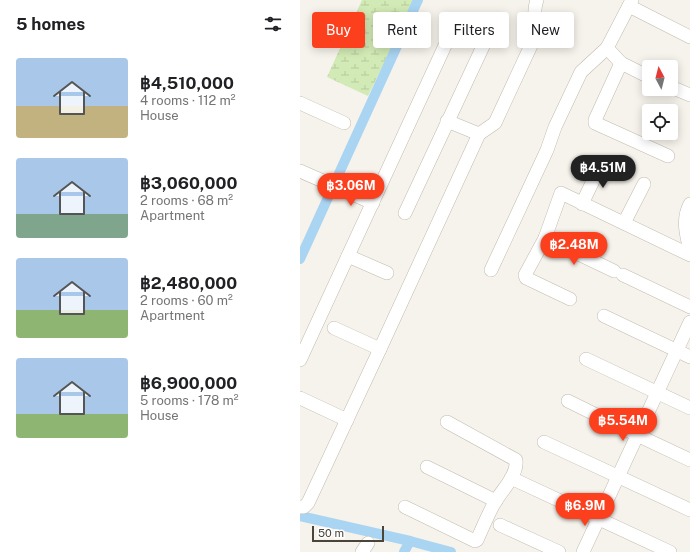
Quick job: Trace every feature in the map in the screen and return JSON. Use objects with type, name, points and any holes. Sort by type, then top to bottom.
[{"type":"street","points":[[300,507],[304,507],[308,503],[478,134],[495,123],[534,39],[536,33],[534,12],[537,0]]},
{"type":"street","points":[[491,270],[547,150],[555,127],[582,72],[607,48],[630,3],[690,37]]},
{"type":"street","points":[[300,360],[444,48]]},
{"type":"street","points":[[405,213],[482,48]]},
{"type":"street","points":[[607,48],[620,64],[642,74]]},
{"type":"street","points":[[620,64],[595,122],[668,156]]},
{"type":"street","points":[[678,90],[690,95]]},
{"type":"street","points":[[300,103],[344,122]]},
{"type":"street","points":[[447,121],[478,134]]},
{"type":"street","points":[[582,204],[601,164]]},
{"type":"street","points":[[300,171],[373,203]]},
{"type":"street","points":[[624,223],[644,184]]},
{"type":"street","points":[[570,299],[525,276],[525,273],[545,238],[561,194],[563,193],[582,204],[690,255]]},
{"type":"street","points":[[689,211],[685,226],[690,250]]},
{"type":"street","points":[[545,238],[690,307]]},
{"type":"street","points":[[348,256],[387,273]]},
{"type":"street","points":[[604,316],[690,357]]},
{"type":"street","points":[[583,552],[690,322]]},
{"type":"street","points":[[334,328],[380,349]]},
{"type":"street","points":[[586,359],[690,408]]},
{"type":"street","points":[[300,398],[347,420]]},
{"type":"street","points":[[568,401],[690,460]]},
{"type":"street","points":[[405,507],[475,541],[477,540],[496,501],[511,478],[516,460],[447,422]]},
{"type":"street","points":[[544,442],[690,510]]},
{"type":"street","points":[[427,467],[496,501]]},
{"type":"street","points":[[511,478],[670,552]]},
{"type":"street","points":[[500,525],[559,552]]},
{"type":"green space","points":[[362,0],[415,0],[409,12],[373,12],[373,48],[392,48],[368,96],[327,77],[340,48],[365,48],[365,12],[357,12]]},
{"type":"waterway","points":[[300,259],[418,0]]},
{"type":"waterway","points":[[300,516],[451,552]]},
{"type":"waterway","points":[[404,552],[410,541]]}]
